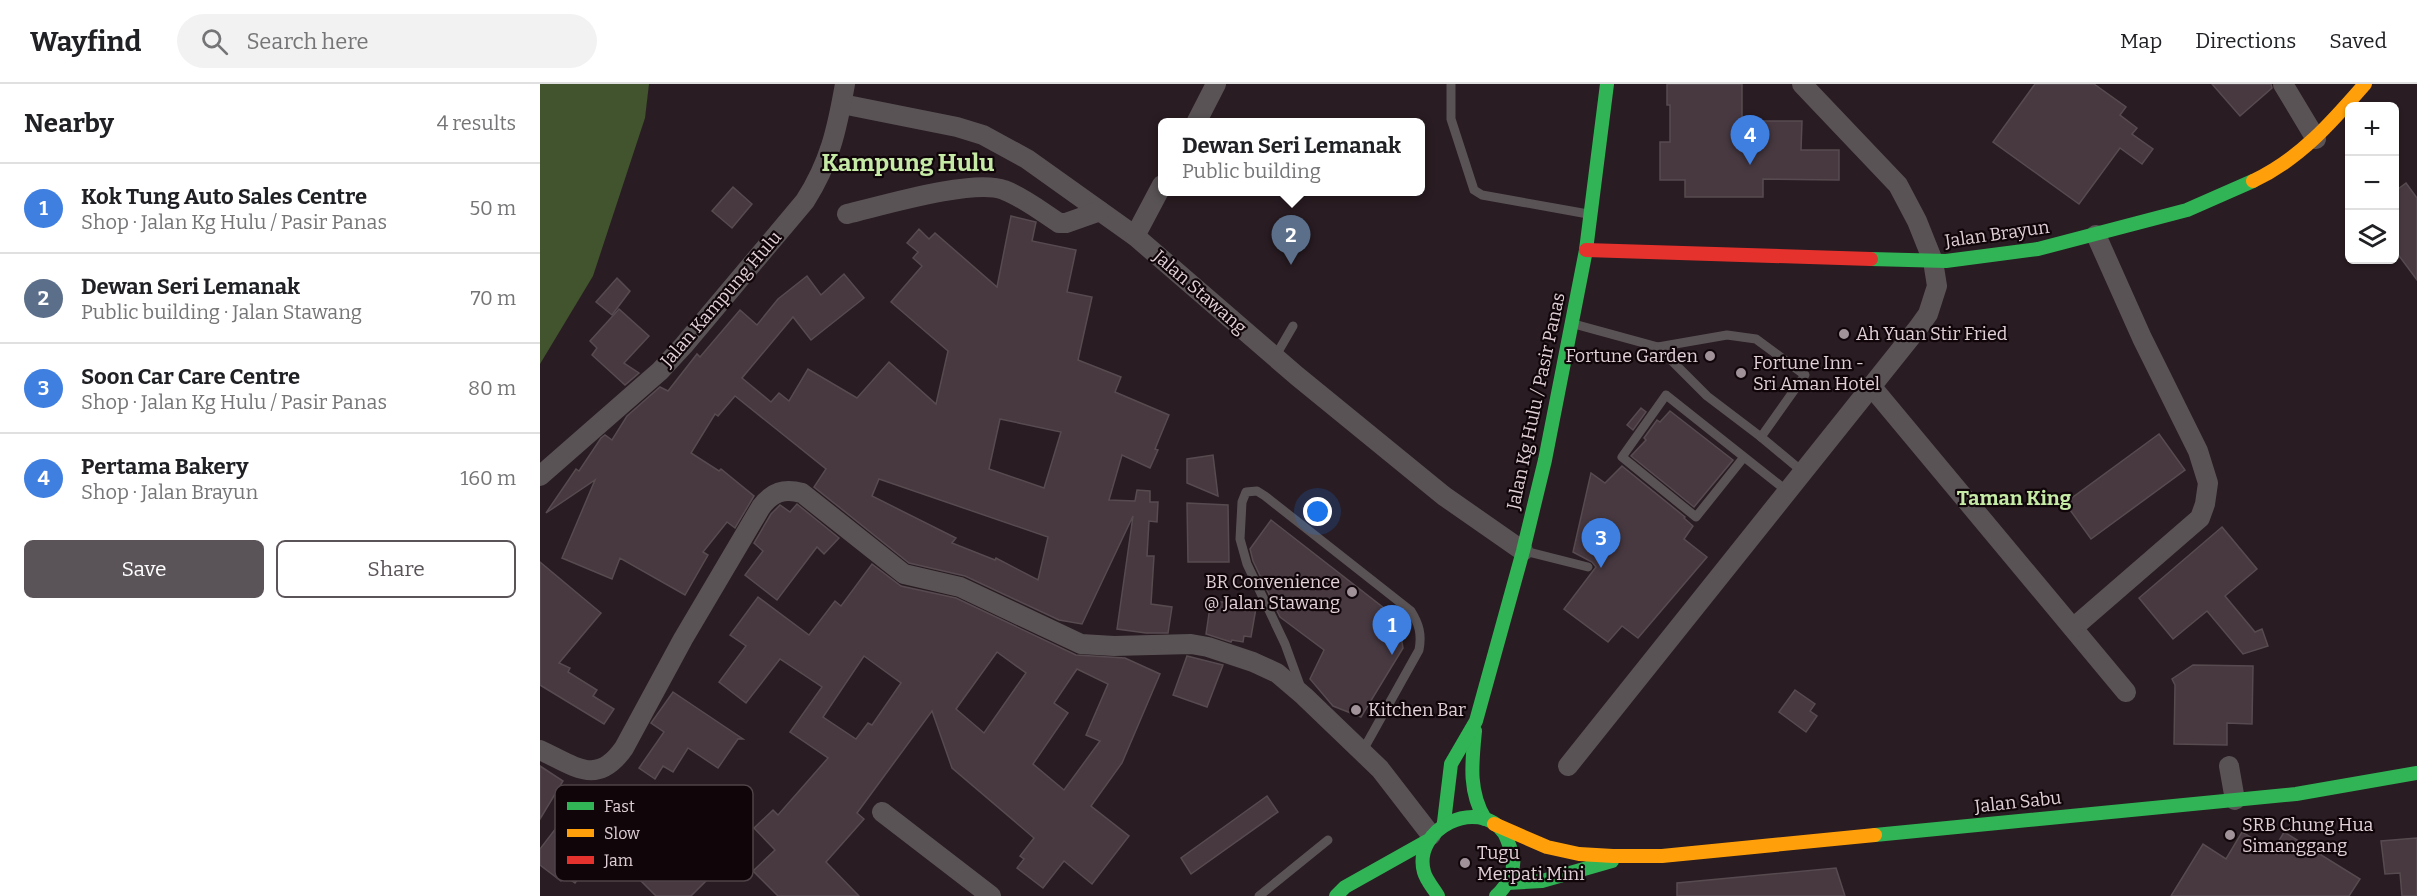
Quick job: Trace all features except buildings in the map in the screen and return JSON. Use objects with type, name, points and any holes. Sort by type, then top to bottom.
[{"type":"main road","name":"Jalan Kg Hulu / Pasir Panas","points":[[1476,721],[1523,551],[1545,460],[1586,250],[1607,84]]},
{"type":"main road","name":"Jalan Brayun","points":[[1586,250],[1946,261],[2038,249],[2187,210],[2265,175],[2316,139],[2365,84]]},
{"type":"main road","points":[[1476,721],[1471,757],[1473,794],[1478,808],[1510,844],[1513,857],[1512,870],[1502,892]]},
{"type":"main road","points":[[1438,896],[1429,885],[1423,871],[1423,855],[1434,833],[1451,764],[1476,721]]},
{"type":"main road","name":"Jalan Sabu","points":[[1622,858],[1674,855],[2296,794],[2417,773]]},
{"type":"main road","points":[[1336,896],[1345,887],[1456,817],[1471,815],[1490,821],[1534,843],[1558,849],[1622,858]]},
{"type":"main road","points":[[1502,892],[1622,858]]},
{"type":"street","name":"Jalan Kampung Hulu","points":[[540,476],[660,371],[717,307],[805,201],[821,176],[831,152],[845,84]]},
{"type":"street","points":[[1199,118],[1216,84]]},
{"type":"street","points":[[2283,84],[2316,139]]},
{"type":"street","points":[[1568,766],[1928,314],[1936,286],[1933,261],[1917,220],[1898,185],[1803,85]]},
{"type":"street","name":"Jalan Stawang","points":[[842,104],[957,127],[982,135],[1027,159],[1135,236],[1275,357],[1444,496],[1523,551]]},
{"type":"street","points":[[847,214],[952,190],[985,186],[1004,189],[1059,223],[1066,223],[1100,211]]},
{"type":"street","points":[[1135,236],[1158,193]]},
{"type":"street","points":[[2073,628],[2200,518],[2208,483],[2198,451],[2142,338],[2096,235]]},
{"type":"street","points":[[1871,386],[2126,692]]},
{"type":"street","points":[[540,750],[585,770],[596,771],[613,763],[624,748],[683,639],[761,507],[775,494],[783,491],[802,493],[904,574],[960,587],[1081,644],[1114,646],[1191,644],[1208,647],[1253,662],[1277,673],[1380,769],[1434,833]]},
{"type":"street","points":[[2229,766],[2235,800]]},
{"type":"street","points":[[882,812],[985,895]]},
{"type":"lane","points":[[1451,84],[1451,119],[1474,190],[1482,195],[1591,215]]},
{"type":"lane","points":[[1571,323],[1658,347],[1727,335],[1756,339],[1805,375],[1761,437]]},
{"type":"lane","points":[[1275,357],[1293,326]]},
{"type":"lane","points":[[1658,347],[1707,396],[1803,472]]},
{"type":"lane","points":[[1744,457],[1696,517],[1622,457],[1665,395],[1744,457],[1787,491]]},
{"type":"lane","points":[[1304,696],[1285,644],[1247,564],[1240,538],[1242,502],[1246,492],[1251,490],[1265,495],[1411,611],[1418,621],[1419,650],[1362,752]]},
{"type":"lane","points":[[1523,551],[1588,567]]},
{"type":"lane","points":[[1259,896],[1328,840]]},
{"type":"shaded area","points":[[540,84],[649,84],[645,118],[593,276],[540,364]]},
{"type":"traffic: fast","points":[[1444,822],[1451,764],[1476,721],[1523,551],[1545,460],[1586,250],[1607,84]]},
{"type":"traffic: fast","points":[[1871,259],[1946,261],[2038,249],[2187,210],[2253,181]]},
{"type":"traffic: fast","points":[[1475,731],[1472,765],[1474,787],[1485,819]]},
{"type":"traffic: fast","points":[[1875,835],[2296,794],[2417,773]]},
{"type":"traffic: fast","points":[[1438,896],[1424,872],[1423,856],[1428,843],[1437,831],[1450,822],[1479,817],[1493,822],[1504,833],[1513,856],[1511,875],[1496,896]]},
{"type":"traffic: fast","points":[[1336,896],[1345,887],[1427,841]]},
{"type":"traffic: fast","points":[[1508,883],[1542,881],[1612,861]]},
{"type":"traffic: slow","points":[[2253,181],[2300,151],[2327,126],[2365,84]]},
{"type":"traffic: slow","points":[[1494,824],[1547,847],[1579,854],[1613,856],[1662,856],[1875,835]]},
{"type":"traffic: jam","points":[[1586,250],[1871,259]]},
{"type":"place","name":"Pertama Bakery","points":[[1750,165]]},
{"type":"place","name":"Dewan Seri Lemanak","points":[[1291,265]]},
{"type":"place","name":"Ah Yuan Stir Fried","points":[[1844,334]]},
{"type":"place","name":"Fortune Garden","points":[[1710,356]]},
{"type":"place","name":"Fortune Inn - Sri Aman Hotel","points":[[1741,373]]},
{"type":"place","name":"Soon Car Care Centre","points":[[1601,568]]},
{"type":"place","name":"BR Convenience @ Jalan Stawang","points":[[1352,592]]},
{"type":"place","name":"Kok Tung Auto Sales Centre","points":[[1392,655]]},
{"type":"place","name":"Kitchen Bar","points":[[1356,710]]},
{"type":"place","name":"SRB Chung Hua Simanggang","points":[[2230,835]]},
{"type":"place","name":"Tugu Merpati Mini","points":[[1465,863]]},
{"type":"district","name":"Kampung Hulu","points":[[908,163]]},
{"type":"district","name":"Taman King","points":[[2014,498]]}]
